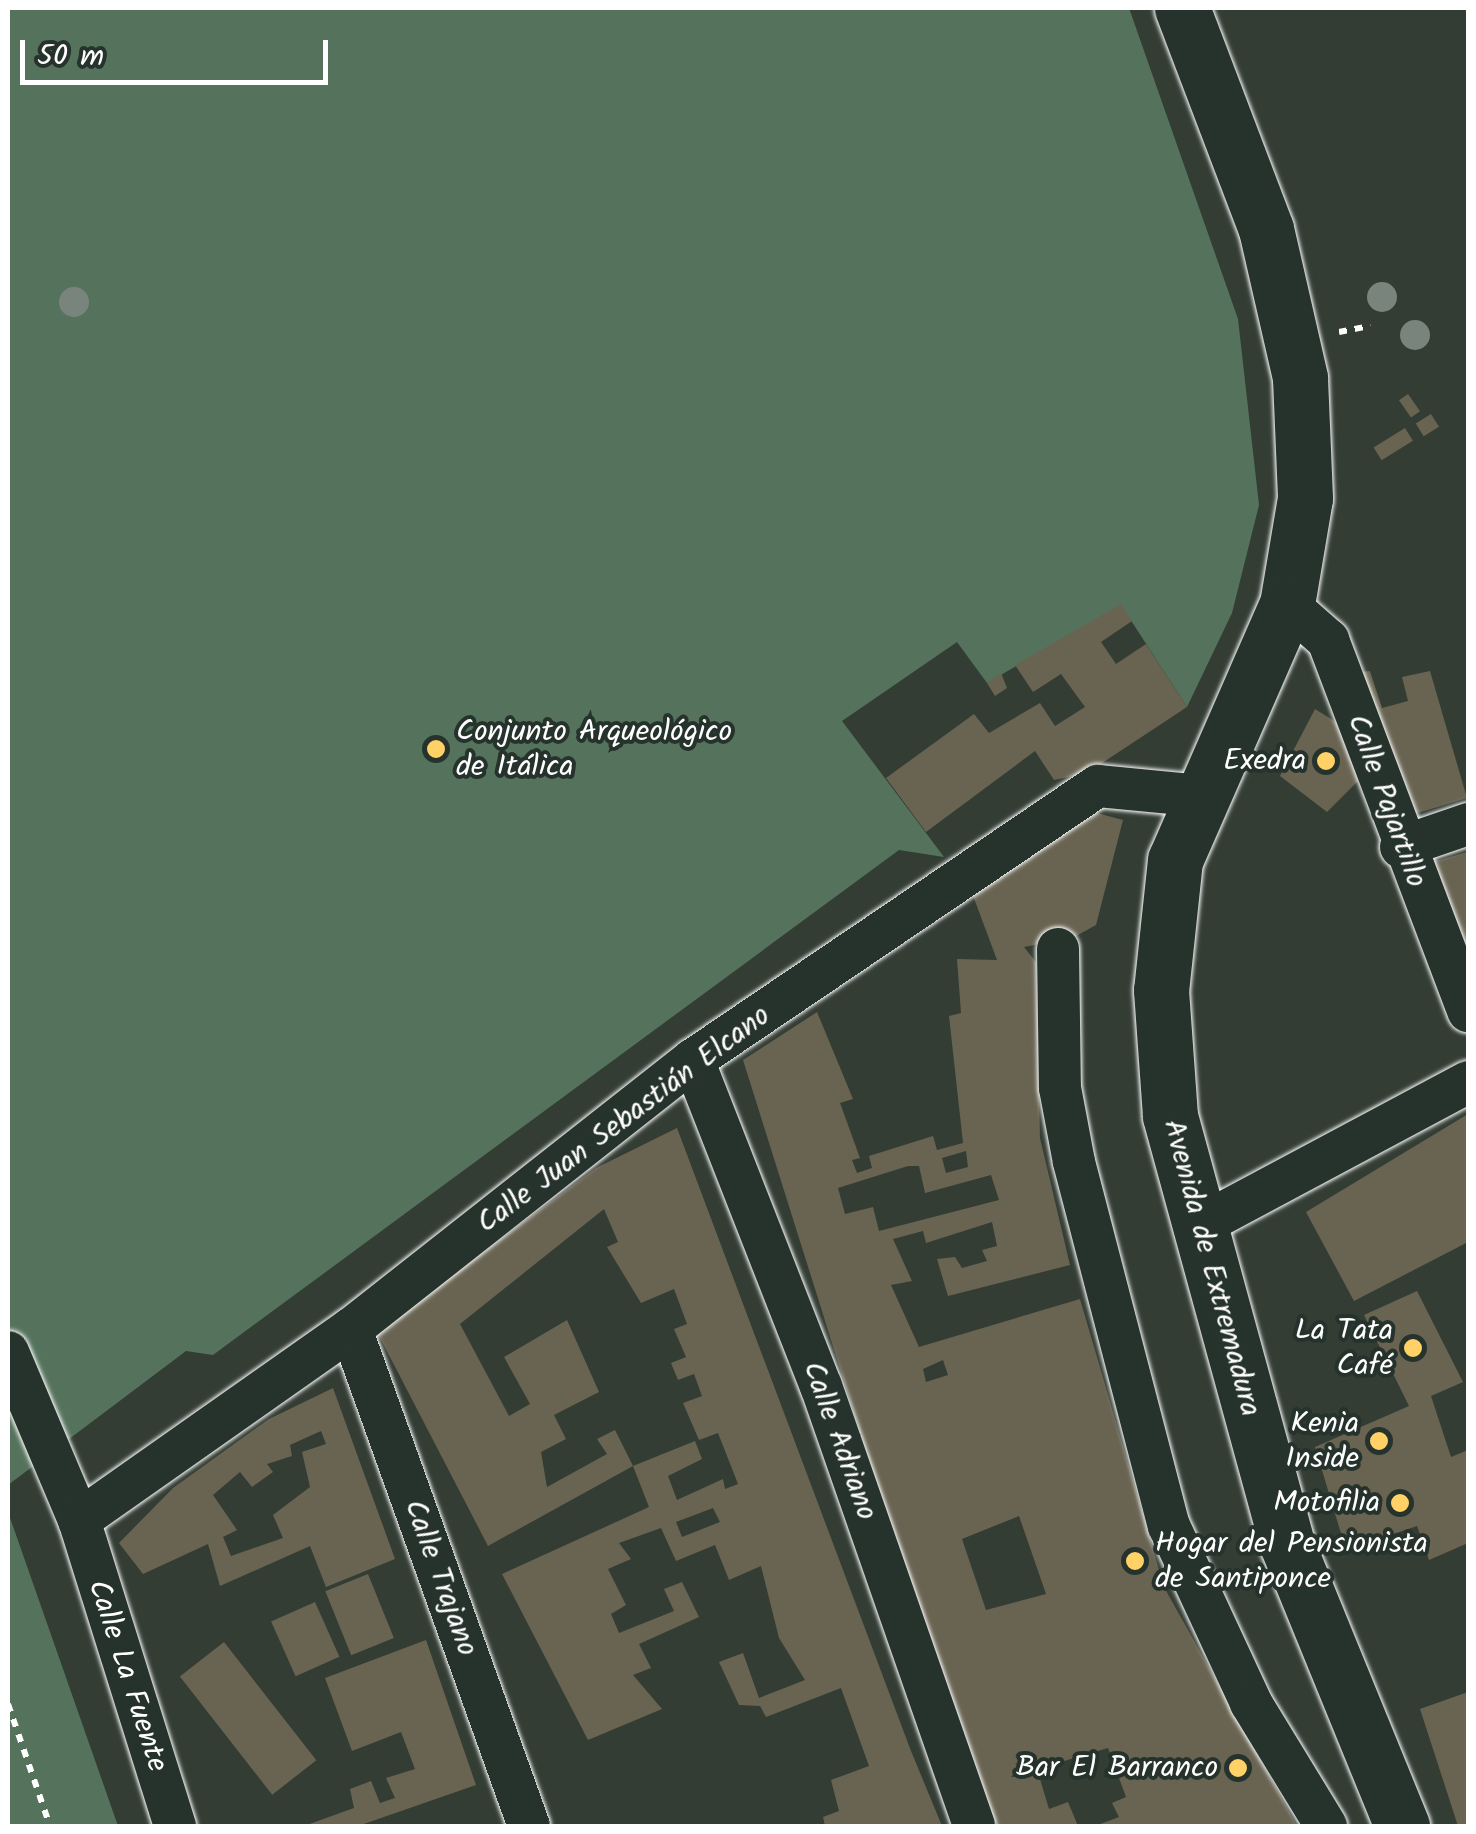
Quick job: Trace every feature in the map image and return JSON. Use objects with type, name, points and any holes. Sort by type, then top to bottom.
[{"type":"main road","name":"Avenida de Extremadura","points":[[1182,8],[1266,229],[1300,378],[1305,498],[1287,604],[1175,860],[1160,990],[1170,1116],[1196,1228],[1287,1544],[1402,1826]]},
{"type":"street","name":"Calle Pajartillo","points":[[1287,604],[1328,640],[1401,847],[1468,1012]]},
{"type":"street","name":"Calle Juan Sebastián Elcano","points":[[79,1523],[351,1329],[693,1060],[1098,786],[1201,796]]},
{"type":"street","points":[[1401,847],[1468,824]]},
{"type":"street","points":[[1058,949],[1067,1125],[1169,1526],[1252,1703],[1326,1826]]},
{"type":"street","name":"Calle Adriano","points":[[693,1060],[821,1386],[974,1826]]},
{"type":"street","points":[[1196,1228],[1468,1082]]},
{"type":"street","name":"Calle Trajano","points":[[351,1329],[529,1826]]},
{"type":"street","name":"Calle La Fuente","points":[[8,1352],[79,1523],[175,1826]]},
{"type":"path","points":[[1338,332],[1370,326]]},
{"type":"path","points":[[8,1704],[50,1826]]},
{"type":"green space","name":"Conjunto Arqueológico de Itálica","points":[[8,8],[1129,8],[1238,319],[1259,505],[1232,613],[1187,707],[1121,605],[987,683],[957,642],[842,721],[944,857],[899,850],[213,1355],[186,1351],[8,1485]]},
{"type":"green space","points":[[8,1512],[118,1826],[8,1826]]},
{"type":"building","points":[[1408,394],[1420,411],[1411,418],[1399,400]]},
{"type":"building","points":[[1431,414],[1439,427],[1424,436],[1416,424]]},
{"type":"building","points":[[1405,428],[1413,441],[1382,460],[1374,448]]},
{"type":"building","points":[[1121,604],[1132,621],[1101,642],[1116,664],[1146,644],[1187,707],[1087,773],[1054,780],[1035,751],[926,832],[886,778],[974,714],[989,733],[1040,703],[1055,726],[1085,707],[1061,674],[1033,692],[1015,665]]},
{"type":"building","points":[[1370,671],[1382,708],[1408,701],[1402,677],[1430,671],[1467,798],[1404,817],[1350,673]]},
{"type":"building","points":[[1001,673],[1007,688],[995,696],[987,683]]},
{"type":"building","points":[[1315,709],[1344,727],[1358,781],[1327,812],[1280,776]]},
{"type":"building","points":[[1093,812],[1123,820],[1096,925],[1047,952],[1044,943],[1024,947],[1036,962],[1040,1138],[1070,1265],[948,1296],[937,1259],[955,1257],[962,1268],[987,1261],[982,1250],[997,1246],[992,1222],[926,1243],[923,1231],[893,1239],[912,1281],[891,1285],[919,1347],[1080,1299],[1164,1587],[1297,1826],[1095,1826],[1119,1817],[1112,1803],[1126,1797],[1108,1748],[1037,1769],[1049,1809],[1068,1802],[1078,1826],[984,1826],[743,1060],[817,1012],[853,1099],[840,1103],[860,1158],[852,1160],[857,1173],[872,1168],[869,1156],[933,1136],[937,1150],[963,1143],[949,1016],[961,1013],[957,959],[997,960],[972,893]],"holes":[[[966,1151],[968,1167],[946,1173],[942,1158]],[[919,1166],[925,1193],[991,1175],[999,1200],[879,1231],[873,1207],[845,1214],[838,1188]],[[943,1360],[948,1375],[926,1382],[923,1369]],[[1019,1516],[1046,1594],[986,1610],[962,1539]]]},
{"type":"building","points":[[1468,852],[1466,910],[1468,952],[1428,863]]},
{"type":"building","points":[[1468,1114],[1468,1242],[1354,1301],[1306,1212]]},
{"type":"building","points":[[677,1128],[942,1826],[825,1826],[823,1817],[839,1811],[831,1780],[869,1766],[841,1688],[766,1717],[760,1706],[739,1705],[719,1662],[743,1653],[759,1698],[805,1680],[779,1638],[761,1566],[729,1580],[715,1545],[676,1561],[661,1528],[619,1543],[631,1559],[608,1569],[626,1605],[611,1614],[619,1633],[674,1611],[664,1589],[682,1582],[699,1617],[639,1644],[651,1668],[633,1675],[662,1709],[588,1740],[502,1574],[649,1507],[633,1466],[488,1546],[377,1332],[596,1168]],"holes":[[[604,1209],[618,1242],[607,1247],[641,1303],[674,1289],[687,1324],[674,1329],[686,1357],[671,1363],[678,1380],[694,1374],[702,1396],[683,1403],[699,1440],[718,1433],[738,1484],[725,1489],[723,1479],[677,1500],[668,1476],[702,1459],[695,1441],[633,1466],[615,1430],[597,1439],[607,1454],[547,1487],[541,1452],[566,1439],[554,1415],[599,1392],[567,1320],[504,1357],[530,1404],[509,1416],[460,1324]],[[713,1508],[720,1522],[682,1537],[676,1522]]]},
{"type":"building","points":[[1417,1291],[1463,1382],[1431,1396],[1451,1457],[1468,1450],[1468,1543],[1429,1560],[1417,1526],[1346,1550],[1315,1447],[1409,1406],[1364,1315]]},
{"type":"building","points":[[333,1388],[395,1559],[326,1587],[310,1546],[220,1586],[208,1544],[143,1574],[119,1543],[173,1488],[269,1419]],"holes":[[[321,1431],[326,1444],[302,1452],[310,1487],[273,1515],[283,1538],[231,1556],[223,1537],[237,1530],[213,1495],[240,1472],[252,1487],[273,1472],[267,1464],[292,1456],[290,1445]]]},
{"type":"building","points":[[368,1574],[394,1638],[351,1655],[325,1591]]},
{"type":"building","points":[[315,1602],[339,1657],[296,1676],[271,1622]]},
{"type":"building","points":[[426,1640],[476,1785],[358,1826],[304,1826],[354,1808],[350,1789],[371,1781],[380,1803],[395,1798],[386,1778],[415,1769],[401,1732],[352,1751],[325,1678]]},
{"type":"building","points":[[224,1642],[316,1760],[272,1795],[180,1676]]},
{"type":"building","points":[[1468,1692],[1468,1826],[1458,1826],[1420,1709]]},
{"type":"place","name":"Conjunto Arqueológico de Itálica","points":[[436,749]]},
{"type":"place","name":"Exedra","points":[[1326,761]]},
{"type":"place","name":"La Tata Café","points":[[1413,1348]]},
{"type":"place","name":"Kenia Inside","points":[[1379,1441]]},
{"type":"place","name":"Motofilia","points":[[1400,1503]]},
{"type":"place","name":"Hogar del Pensionista de Santiponce","points":[[1135,1561]]},
{"type":"place","name":"Bar El Barranco","points":[[1238,1768]]}]
